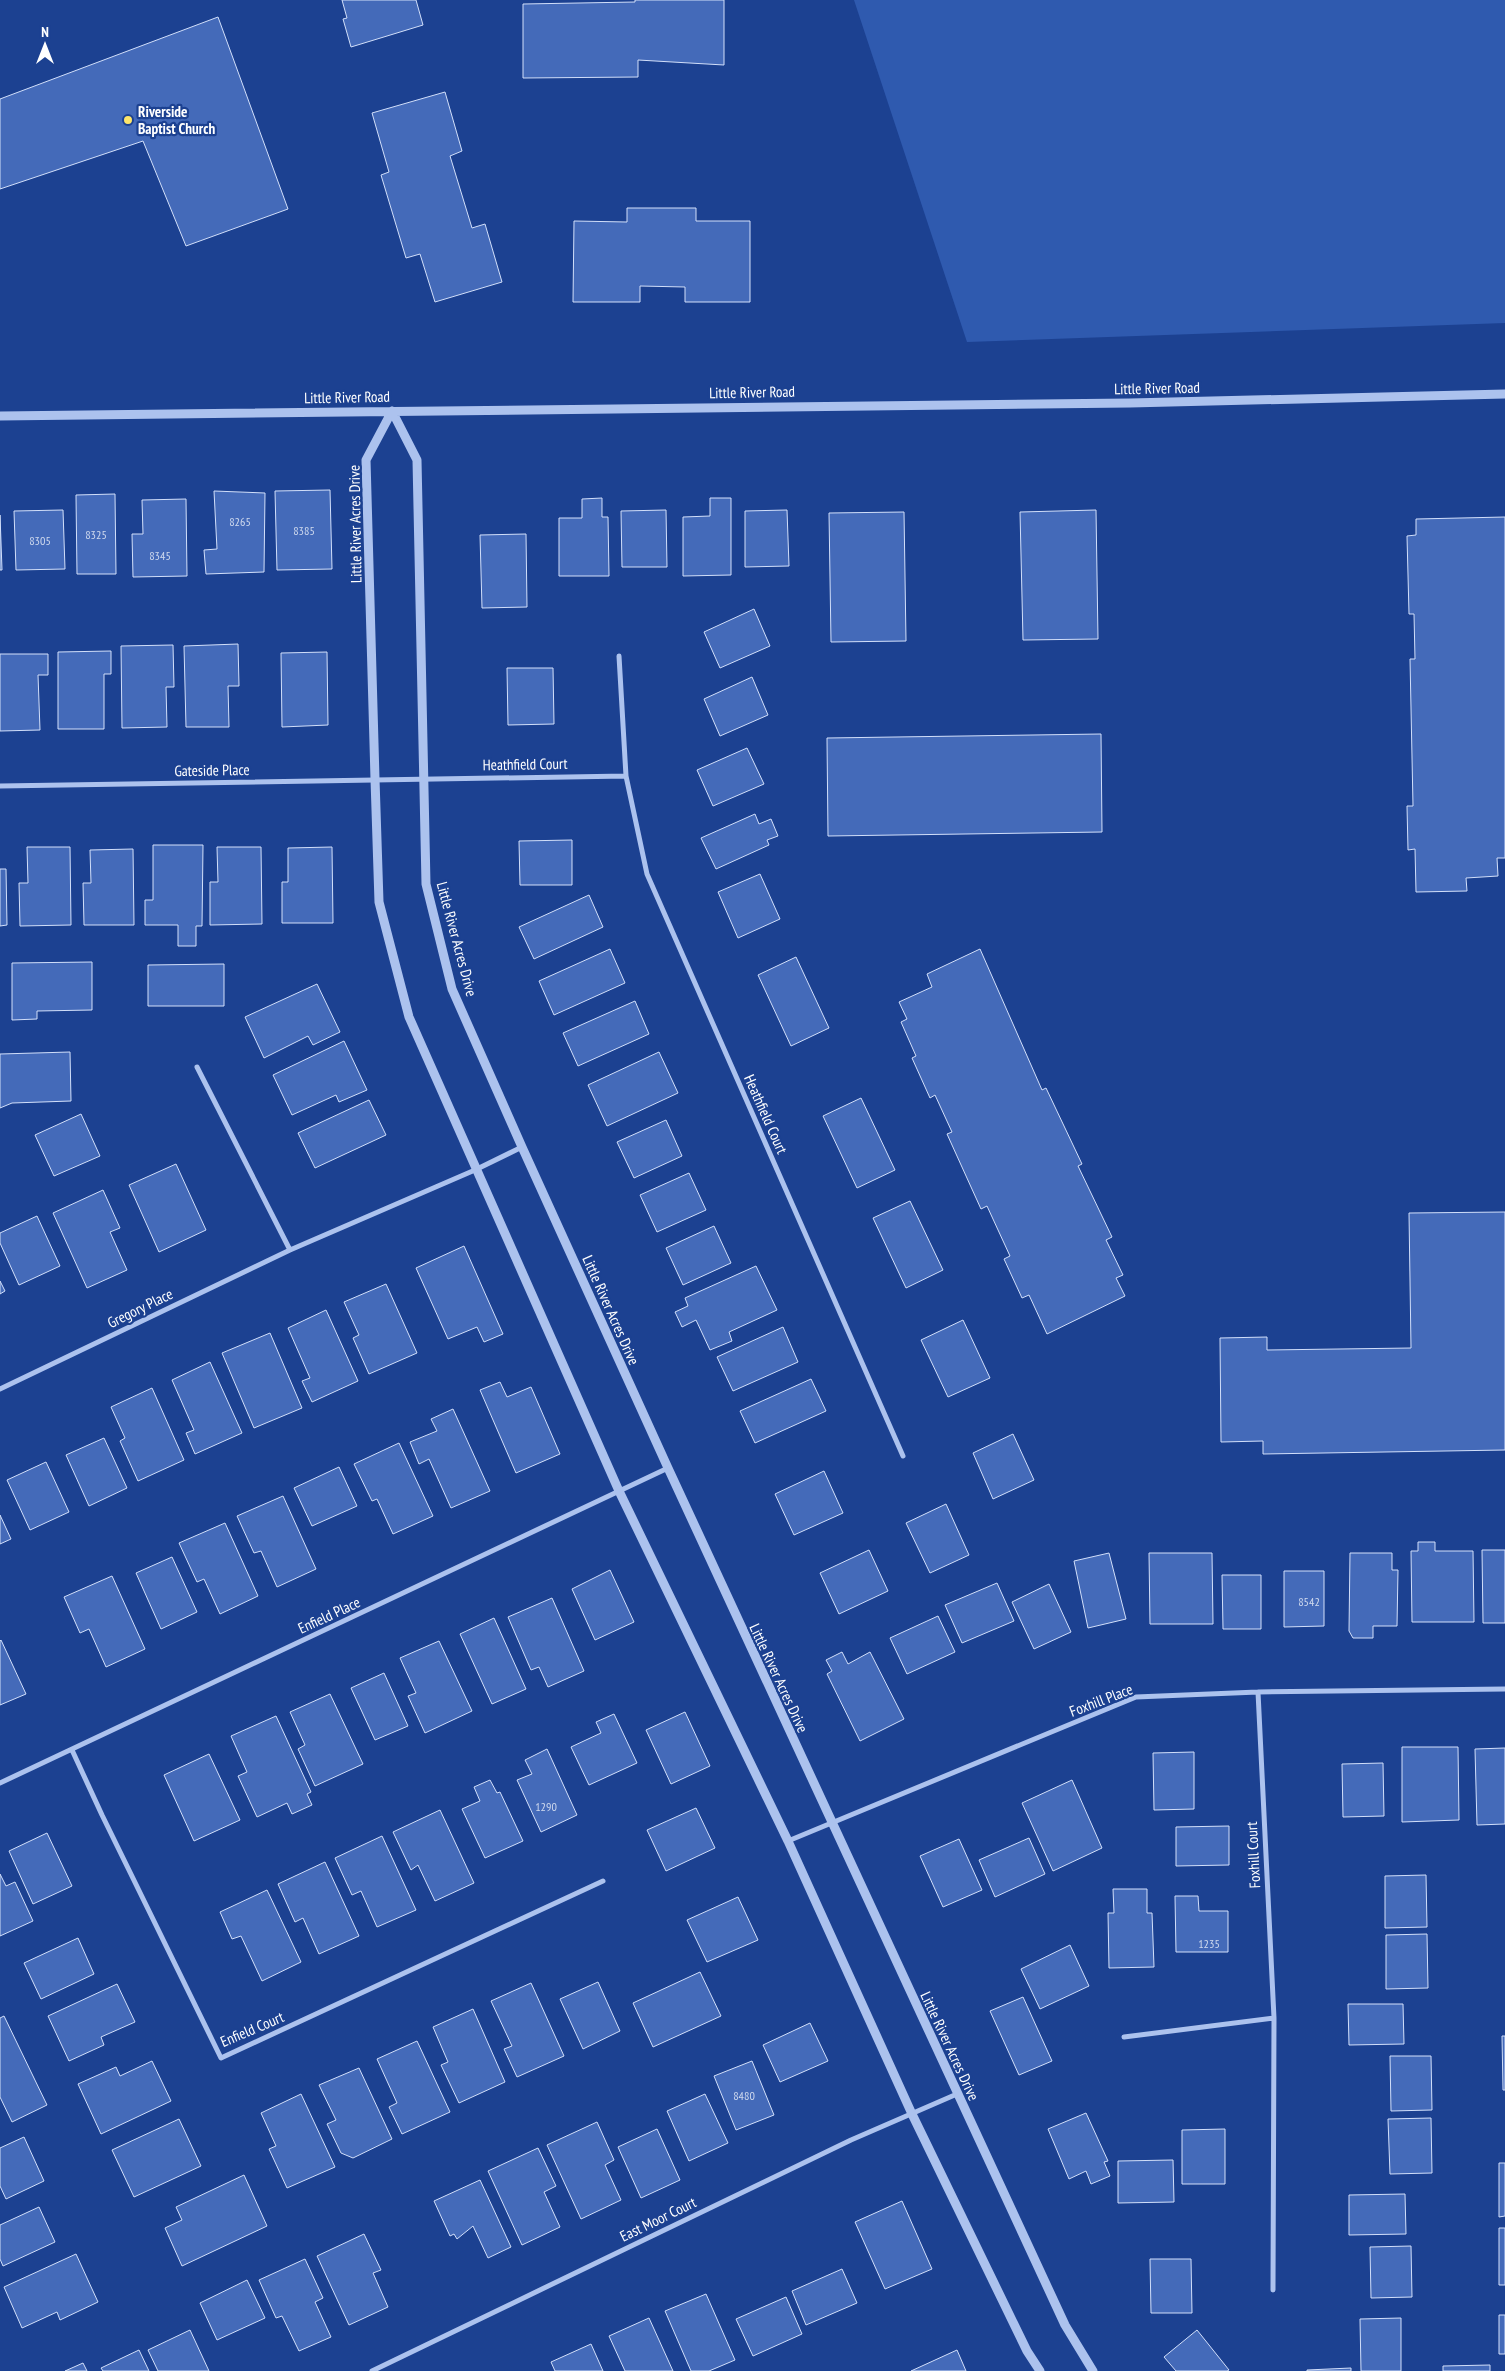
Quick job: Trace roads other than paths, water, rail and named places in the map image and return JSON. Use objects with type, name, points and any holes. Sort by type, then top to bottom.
[{"type":"street","name":"Little River Road","points":[[0,416],[1130,403],[1505,394]]},
{"type":"street","name":"Little River Acres Drive","points":[[392,411],[417,460],[426,884],[452,989],[522,1147],[831,1823],[1065,2325],[1093,2371]]},
{"type":"street","name":"Little River Acres Drive","points":[[392,411],[366,460],[379,902],[409,1017],[475,1170],[619,1491],[788,1841],[912,2114],[1027,2351],[1040,2371]]},
{"type":"street","name":"Heathfield Court","points":[[619,656],[626,776],[647,874],[903,1456]]},
{"type":"street","name":"Heathfield Court","points":[[425,778],[626,776]]},
{"type":"street","name":"Gateside Place","points":[[0,786],[425,778]]},
{"type":"street","points":[[198,1067],[290,1250]]},
{"type":"street","name":"Gregory Place","points":[[0,1389],[290,1250],[475,1170],[522,1147]]},
{"type":"street","name":"Enfield Place","points":[[0,1783],[668,1468]]},
{"type":"street","name":"Foxhill Place","points":[[788,1841],[1136,1697],[1258,1692],[1505,1689]]},
{"type":"street","name":"Foxhill Court","points":[[1258,1692],[1274,2018],[1273,2290]]},
{"type":"street","name":"Enfield Court","points":[[72,1750],[221,2058],[603,1882]]},
{"type":"street","points":[[1124,2037],[1274,2018]]},
{"type":"street","name":"East Moor Court","points":[[372,2371],[850,2140],[957,2094]]},
{"type":"place","name":"Riverside Baptist Church","points":[[128,120]]}]
